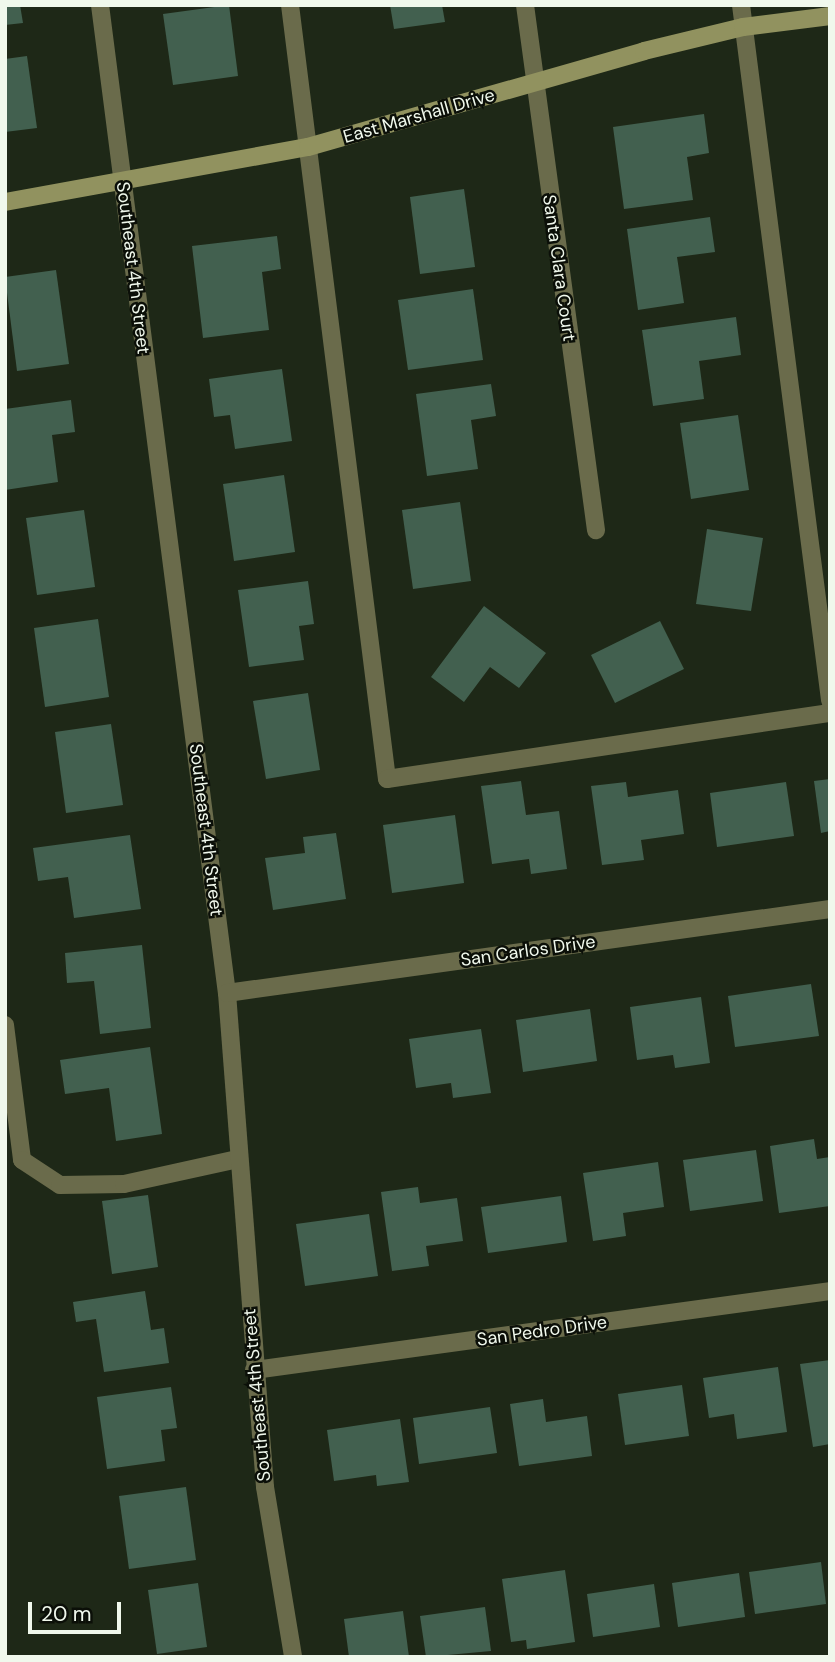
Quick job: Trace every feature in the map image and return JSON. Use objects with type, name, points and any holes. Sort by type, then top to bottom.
[{"type":"main road","name":"East Marshall Drive","points":[[5,202],[123,185],[308,147],[743,27],[830,16]]},
{"type":"street","name":"Southeast 4th Street","points":[[100,5],[226,993],[265,1487],[293,1657]]},
{"type":"street","points":[[290,5],[387,779],[830,713]]},
{"type":"street","name":"Santa Clara Court","points":[[525,5],[596,530]]},
{"type":"street","points":[[741,5],[830,699]]},
{"type":"street","name":"San Carlos Drive","points":[[226,993],[830,909]]},
{"type":"street","points":[[5,1025],[22,1160],[60,1185],[124,1184],[238,1159]]},
{"type":"street","name":"San Pedro Drive","points":[[254,1370],[830,1291]]},
{"type":"building","points":[[5,5],[20,5],[23,23],[5,25]]},
{"type":"building","points":[[229,5],[238,76],[173,85],[163,14]]},
{"type":"building","points":[[390,5],[442,5],[445,22],[394,29]]},
{"type":"building","points":[[27,56],[37,128],[5,132],[5,59]]},
{"type":"building","points":[[704,114],[709,153],[687,157],[693,200],[624,209],[613,127]]},
{"type":"building","points":[[464,189],[475,267],[420,274],[410,197]]},
{"type":"building","points":[[710,217],[715,252],[677,257],[684,303],[638,310],[627,229]]},
{"type":"building","points":[[277,236],[281,269],[262,272],[269,330],[203,338],[192,246]]},
{"type":"building","points":[[56,270],[69,364],[17,371],[5,277]]},
{"type":"building","points":[[473,289],[483,360],[408,370],[398,300]]},
{"type":"building","points":[[736,317],[741,355],[699,361],[704,399],[653,406],[642,330]]},
{"type":"building","points":[[282,369],[292,441],[235,449],[230,415],[214,417],[209,379]]},
{"type":"building","points":[[491,384],[496,416],[471,420],[478,469],[427,476],[416,394]]},
{"type":"building","points":[[71,400],[75,432],[52,435],[58,482],[5,490],[5,409]]},
{"type":"building","points":[[738,415],[749,490],[691,499],[680,423]]},
{"type":"building","points":[[284,475],[295,552],[234,561],[223,484]]},
{"type":"building","points":[[460,502],[471,581],[413,589],[402,510]]},
{"type":"building","points":[[84,510],[95,587],[37,595],[26,518]]},
{"type":"building","points":[[707,529],[763,538],[751,611],[696,604]]},
{"type":"building","points":[[308,581],[314,624],[299,626],[304,660],[249,667],[238,590]]},
{"type":"building","points":[[484,606],[546,653],[519,688],[490,667],[464,702],[431,677]]},
{"type":"building","points":[[98,619],[109,697],[45,707],[34,628]]},
{"type":"building","points":[[660,621],[684,669],[615,703],[591,655]]},
{"type":"building","points":[[308,693],[320,770],[266,779],[253,701]]},
{"type":"building","points":[[111,724],[123,805],[66,813],[55,732]]},
{"type":"building","points":[[830,779],[830,831],[821,833],[814,781]]},
{"type":"building","points":[[521,781],[526,815],[559,811],[567,869],[531,874],[529,859],[492,864],[481,786]]},
{"type":"building","points":[[626,782],[628,797],[678,790],[684,834],[641,840],[644,860],[602,865],[591,786]]},
{"type":"building","points":[[786,782],[794,836],[717,847],[710,793]]},
{"type":"building","points":[[455,815],[464,883],[392,893],[383,825]]},
{"type":"building","points":[[336,833],[346,899],[273,910],[265,858],[305,853],[303,837]]},
{"type":"building","points":[[130,835],[141,909],[74,918],[68,877],[38,881],[33,848]]},
{"type":"building","points":[[142,945],[151,1028],[100,1034],[94,981],[67,983],[65,953]]},
{"type":"building","points":[[811,984],[819,1036],[735,1047],[728,996]]},
{"type":"building","points":[[701,997],[710,1063],[675,1068],[673,1055],[637,1060],[630,1007]]},
{"type":"building","points":[[590,1009],[597,1061],[523,1072],[516,1020]]},
{"type":"building","points":[[481,1029],[491,1093],[453,1098],[451,1083],[416,1088],[409,1039]]},
{"type":"building","points":[[150,1047],[162,1134],[116,1141],[109,1088],[65,1094],[60,1060]]},
{"type":"building","points":[[814,1139],[817,1159],[830,1157],[830,1206],[779,1213],[770,1146]]},
{"type":"building","points":[[756,1150],[763,1201],[690,1211],[683,1160]]},
{"type":"building","points":[[658,1162],[664,1207],[623,1213],[626,1236],[593,1241],[583,1173]]},
{"type":"building","points":[[418,1187],[420,1203],[457,1198],[463,1241],[426,1246],[429,1266],[392,1271],[381,1192]]},
{"type":"building","points":[[148,1195],[158,1267],[112,1274],[102,1201]]},
{"type":"building","points":[[561,1196],[567,1242],[488,1253],[481,1207]]},
{"type":"building","points":[[369,1214],[378,1276],[305,1286],[296,1224]]},
{"type":"building","points":[[145,1291],[151,1330],[164,1328],[169,1363],[104,1372],[96,1319],[76,1322],[73,1302]]},
{"type":"building","points":[[830,1360],[830,1444],[813,1447],[800,1364]]},
{"type":"building","points":[[778,1367],[787,1432],[737,1439],[734,1414],[709,1418],[703,1378]]},
{"type":"building","points":[[682,1385],[689,1436],[625,1445],[618,1394]]},
{"type":"building","points":[[171,1387],[177,1428],[161,1430],[165,1461],[107,1469],[97,1397]]},
{"type":"building","points":[[543,1399],[546,1422],[587,1416],[592,1456],[519,1466],[510,1404]]},
{"type":"building","points":[[490,1407],[497,1453],[419,1464],[413,1418]]},
{"type":"building","points":[[400,1419],[409,1482],[377,1486],[376,1475],[334,1481],[327,1430]]},
{"type":"building","points":[[186,1487],[196,1560],[129,1569],[119,1496]]},
{"type":"building","points":[[821,1562],[826,1604],[755,1614],[749,1572]]},
{"type":"building","points":[[565,1570],[575,1642],[527,1649],[526,1640],[511,1642],[502,1579]]},
{"type":"building","points":[[739,1573],[745,1617],[678,1627],[672,1583]]},
{"type":"building","points":[[198,1583],[207,1647],[157,1654],[148,1590]]},
{"type":"building","points":[[654,1584],[660,1627],[593,1637],[587,1594]]},
{"type":"building","points":[[485,1607],[491,1651],[426,1657],[420,1616]]},
{"type":"building","points":[[403,1611],[409,1657],[349,1657],[344,1619]]}]
